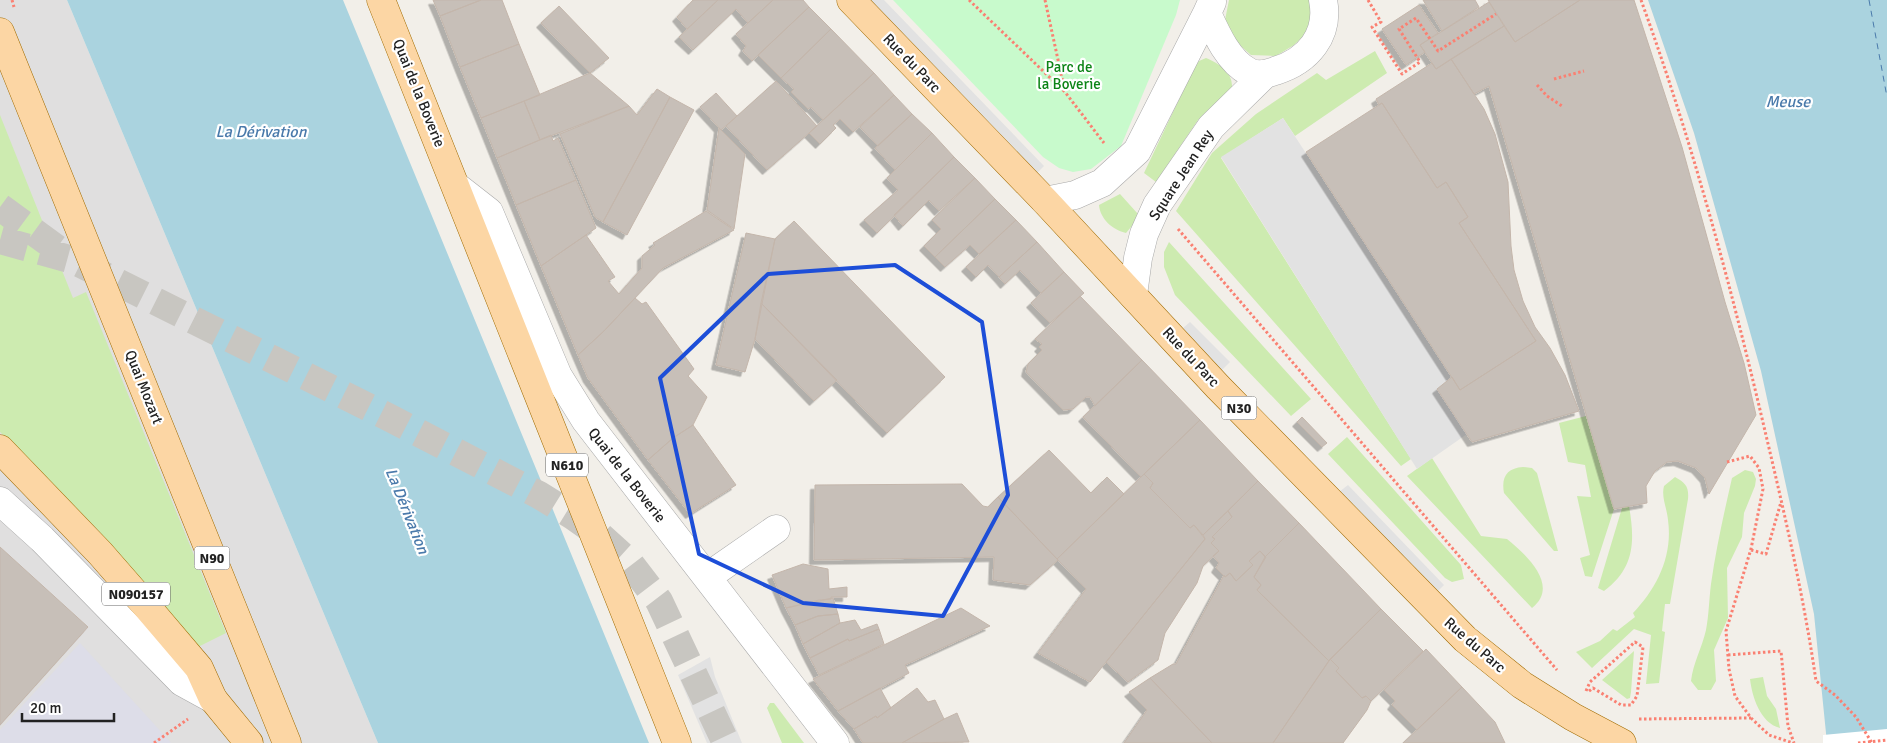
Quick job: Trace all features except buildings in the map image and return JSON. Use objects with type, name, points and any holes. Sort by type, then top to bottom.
[{"type":"main road","name":"Quai de la Boverie","points":[[381,0],[677,743]]},
{"type":"main road","name":"Rue du Parc","points":[[851,0],[1045,201],[1218,386],[1465,639],[1522,685],[1573,717],[1622,743]]},
{"type":"main road","name":"Quai Mozart","points":[[0,32],[287,743]]},
{"type":"main road","points":[[0,449],[46,498]]},
{"type":"main road","name":"N090157","points":[[0,465],[46,498],[100,553],[199,668],[213,700],[249,743]]},
{"type":"street","name":"Square Jean Rey","points":[[1133,295],[1138,258],[1144,234],[1158,205],[1211,127],[1265,74],[1290,66],[1304,57],[1316,44],[1323,28],[1325,12],[1323,0]]},
{"type":"street","points":[[1045,201],[1075,195],[1102,183],[1124,166],[1137,150],[1210,6]]},
{"type":"street","points":[[1210,6],[1218,39],[1249,72],[1265,74]]},
{"type":"street","name":"Quai de la Boverie","points":[[457,187],[488,212],[558,376],[586,421],[835,743]]},
{"type":"street","points":[[0,501],[42,539],[182,682],[213,700]]},
{"type":"street","points":[[707,577],[776,530]]},
{"type":"path","points":[[969,0],[1065,92],[1115,158],[1124,166]]},
{"type":"path","points":[[1045,0],[1065,92]]},
{"type":"path","points":[[1368,0],[1381,22],[1372,27],[1402,74],[1420,62],[1399,29],[1416,18],[1438,51],[1496,14]]},
{"type":"path","points":[[1642,0],[1665,65],[1744,345],[1806,615],[1816,681],[1835,695],[1856,717],[1872,743]]},
{"type":"path","points":[[1554,79],[1584,71]]},
{"type":"path","points":[[1537,85],[1547,96],[1562,106]]},
{"type":"path","points":[[1158,205],[1563,677]]},
{"type":"path","points":[[1727,462],[1750,456],[1759,468],[1763,489],[1751,550],[1726,631],[1735,696],[1751,718],[1770,735],[1794,743]]},
{"type":"path","points":[[1751,550],[1766,554],[1781,502]]},
{"type":"path","points":[[1583,696],[1590,682],[1635,642],[1643,647],[1637,696],[1631,705],[1621,705],[1598,691]]},
{"type":"path","points":[[1728,655],[1781,651],[1788,726],[1794,743]]},
{"type":"path","points":[[1659,720],[1751,718]]},
{"type":"path","points":[[154,743],[176,729]]},
{"type":"path","points":[[1858,743],[1887,740]]},
{"type":"highlighted area","points":[[895,265],[982,322],[1008,495],[943,616],[803,603],[699,554],[660,378],[768,274]]},
{"type":"shaded area","points":[[0,0],[67,0],[378,743],[0,743]]},
{"type":"shaded area","points":[[868,0],[884,0],[1044,166],[1036,174]]},
{"type":"shaded area","points":[[1283,118],[1452,377],[1437,389],[1467,434],[1417,469],[1221,157]]},
{"type":"shaded area","points":[[1190,322],[1230,362],[1222,370],[1183,328]]},
{"type":"shaded area","points":[[1348,485],[1444,585],[1436,593],[1339,492]]},
{"type":"shaded area","points":[[80,643],[171,743],[0,743],[0,730]]},
{"type":"shaded area","points":[[710,657],[715,677],[742,743],[707,743],[678,675]]},
{"type":"green space","name":"Parc de la Boverie","points":[[893,0],[1180,0],[1176,15],[1121,146],[1091,169],[1073,172],[1059,168],[1043,157]]},
{"type":"green space","points":[[1229,0],[1313,0],[1311,29],[1294,45],[1276,56],[1251,55],[1235,41],[1225,20]]},
{"type":"green space","points":[[1375,51],[1387,73],[1295,136],[1283,118],[1221,158],[1411,459],[1401,466],[1176,211],[1212,153],[1256,114],[1317,73],[1326,80]]},
{"type":"green space","points":[[1206,58],[1225,69],[1232,82],[1232,88],[1198,120],[1156,182],[1144,173],[1194,68],[1199,61]]},
{"type":"green space","points":[[0,115],[73,298],[86,292],[226,633],[198,647],[98,530],[0,432]]},
{"type":"green space","points":[[1120,194],[1138,214],[1136,221],[1126,233],[1108,223],[1102,215],[1099,205]]},
{"type":"green space","points":[[1169,242],[1311,399],[1291,416],[1175,295],[1164,267],[1164,252]]},
{"type":"green space","points":[[1586,416],[1614,509],[1592,577],[1585,576],[1580,558],[1590,555],[1577,496],[1591,497],[1585,465],[1568,462],[1559,423]]},
{"type":"green space","points":[[1347,437],[1461,565],[1464,579],[1452,582],[1445,578],[1328,454]]},
{"type":"green space","points":[[1432,458],[1481,536],[1507,539],[1523,553],[1538,571],[1543,590],[1540,599],[1532,608],[1407,476]]},
{"type":"green space","points":[[1532,468],[1537,473],[1558,551],[1554,551],[1504,493],[1503,482],[1506,474],[1513,469]]},
{"type":"green space","points":[[1745,470],[1753,472],[1756,479],[1744,513],[1742,537],[1727,568],[1728,618],[1714,650],[1716,681],[1711,690],[1698,690],[1691,681],[1706,630],[1711,584],[1723,518],[1732,478]]},
{"type":"green space","points":[[1675,477],[1686,486],[1688,499],[1670,604],[1665,604],[1662,631],[1665,632],[1659,683],[1646,684],[1651,635],[1634,629],[1592,668],[1576,652],[1600,641],[1613,629],[1617,631],[1635,617],[1633,613],[1656,582],[1668,546],[1669,533],[1663,494],[1664,486]]},
{"type":"green space","points":[[1629,506],[1632,531],[1630,553],[1622,573],[1604,591],[1598,588],[1622,508]]},
{"type":"green space","points":[[1634,651],[1631,692],[1630,698],[1627,699],[1602,680]]},
{"type":"green space","points":[[1763,677],[1767,696],[1776,709],[1780,728],[1767,721],[1755,701],[1750,679]]},
{"type":"green space","points":[[770,703],[774,703],[804,743],[782,743],[767,708]]},
{"type":"water","name":"La Dérivation","points":[[67,0],[343,0],[649,743],[378,743]]},
{"type":"water","name":"Meuse","points":[[1648,0],[1887,0],[1887,743],[1827,743],[1814,614],[1761,371],[1694,133]]},
{"type":"pier","points":[[1887,729],[1887,743],[1823,743],[1823,735]]},
{"type":"ferry route","points":[[1869,0],[1887,97]]},
{"type":"tunnel","points":[[0,207],[60,251]]},
{"type":"tunnel","points":[[0,240],[73,260],[390,418],[539,495],[573,516],[597,533],[629,562],[659,601],[726,743]]}]
